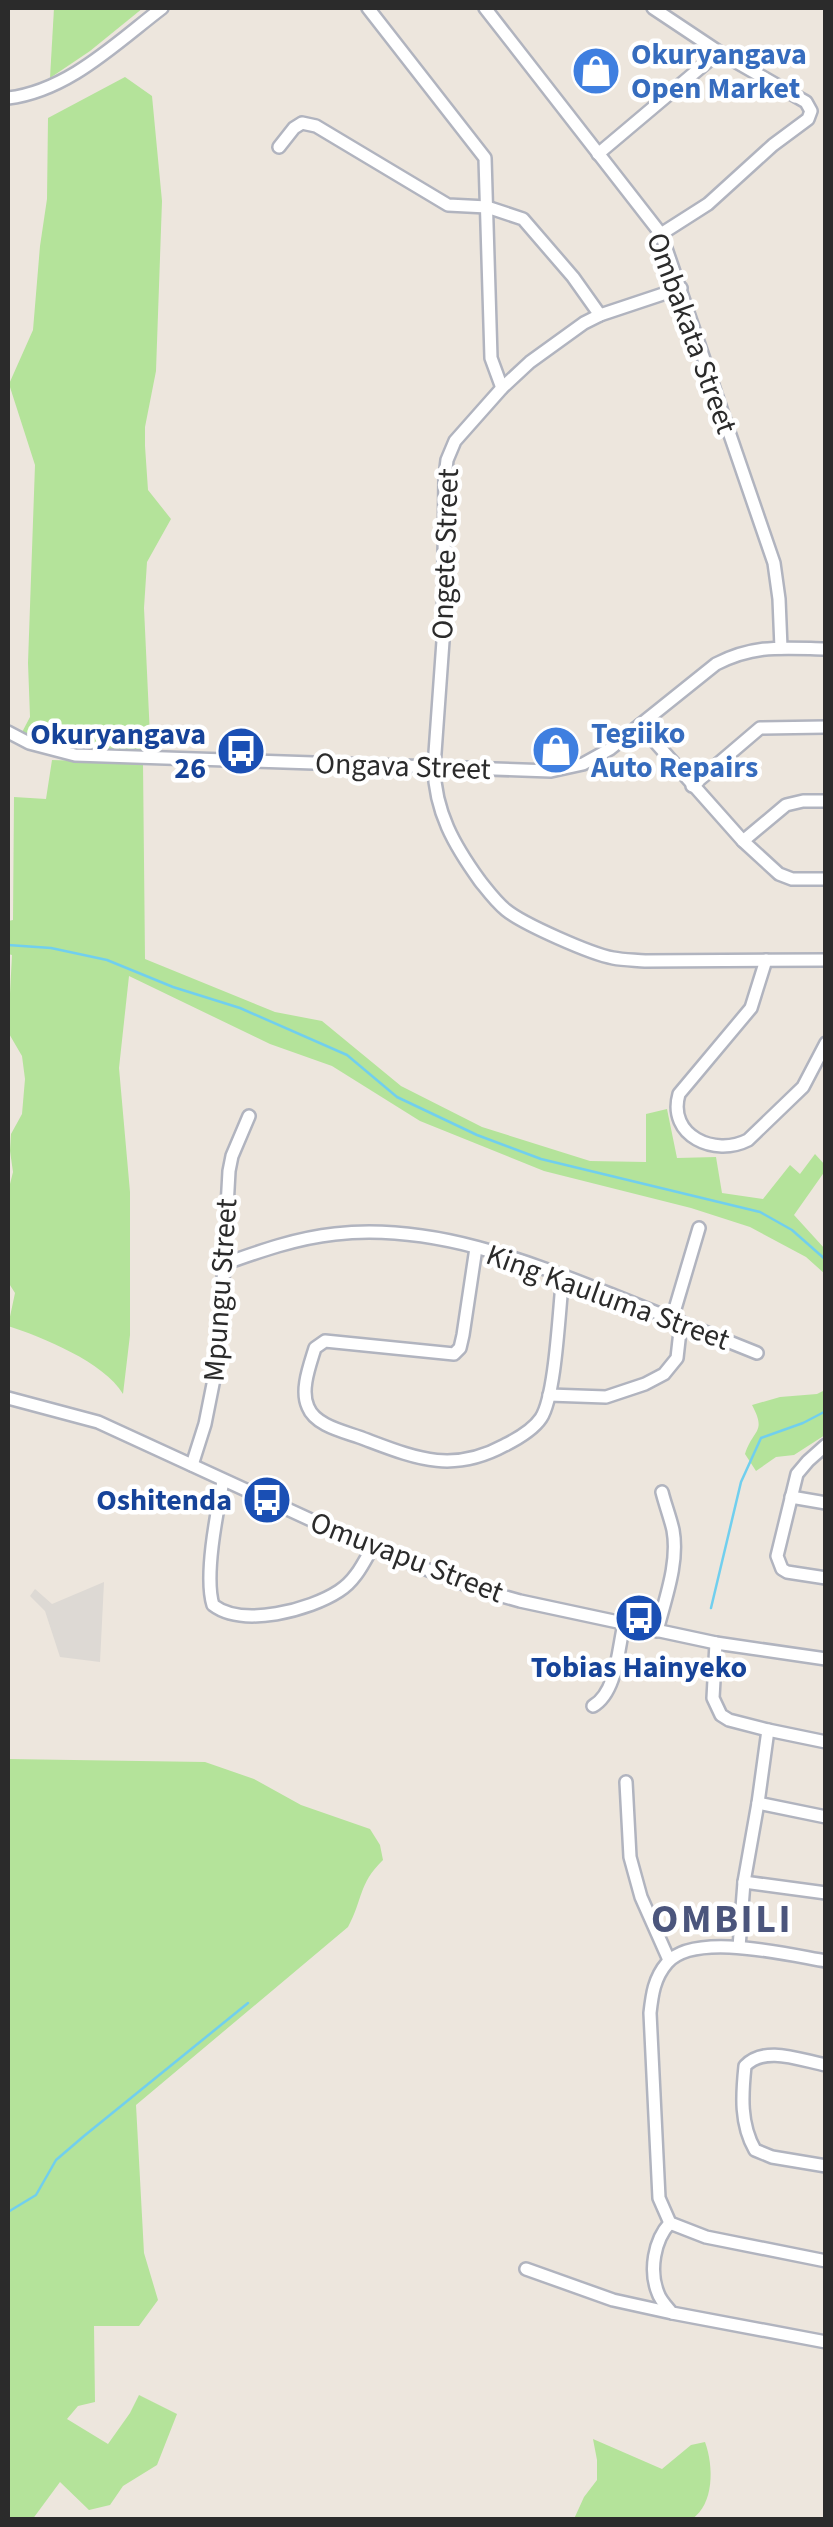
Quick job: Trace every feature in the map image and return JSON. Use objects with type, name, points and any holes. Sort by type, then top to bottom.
[{"type":"street","points":[[8,98],[62,80],[162,8]]},
{"type":"street","points":[[368,8],[484,158],[491,358],[502,388]]},
{"type":"street","name":"Ombakata Street","points":[[486,8],[662,234],[774,562],[781,648]]},
{"type":"street","points":[[653,8],[806,102],[810,112],[808,118],[708,204],[662,234]]},
{"type":"street","points":[[598,154],[720,52]]},
{"type":"street","points":[[279,147],[302,122],[316,126],[448,206],[487,206],[523,219],[600,315]]},
{"type":"street","name":"Ongete Street","points":[[682,288],[600,315],[557,342],[502,388],[454,441],[447,460],[434,786],[446,828],[475,873],[508,912],[599,955],[617,959],[826,960]]},
{"type":"street","name":"Ongava Street","points":[[8,732],[29,743],[75,755],[552,771],[584,764],[610,749],[716,664],[735,654],[754,649],[826,649]]},
{"type":"street","points":[[640,725],[743,841],[779,874],[787,878],[826,879]]},
{"type":"street","points":[[692,786],[760,728],[826,727]]},
{"type":"street","points":[[743,841],[786,805],[826,801]]},
{"type":"street","points":[[766,960],[756,998],[746,1016],[679,1094],[679,1120],[706,1144],[739,1144],[748,1140],[803,1086],[826,1043]]},
{"type":"street","name":"Mpungu Street","points":[[192,1465],[214,1389],[219,1354],[229,1171],[248,1116]]},
{"type":"street","points":[[550,1396],[606,1397],[664,1374],[677,1358],[676,1321],[699,1228]]},
{"type":"street","name":"King Kauluma Street","points":[[224,1264],[278,1246],[338,1233],[428,1237],[499,1252],[757,1353]]},
{"type":"street","points":[[476,1248],[460,1348],[454,1354],[325,1341],[315,1348],[305,1401],[318,1420],[405,1454],[438,1462],[456,1462],[515,1440],[541,1418],[550,1396],[562,1275]]},
{"type":"street","name":"Omuvapu Street","points":[[8,1398],[98,1422],[372,1548],[477,1589],[716,1643],[826,1659]]},
{"type":"street","points":[[826,1445],[797,1474],[778,1556],[779,1564],[787,1572],[826,1578]]},
{"type":"street","points":[[223,1480],[210,1587],[213,1605],[225,1613],[276,1614],[305,1607],[340,1590],[358,1573],[372,1548]]},
{"type":"street","points":[[657,1631],[670,1581],[674,1534],[662,1492]]},
{"type":"street","points":[[790,1497],[826,1503]]},
{"type":"street","points":[[592,1706],[606,1693],[624,1624]]},
{"type":"street","points":[[716,1643],[713,1698],[716,1708],[729,1720],[826,1742]]},
{"type":"street","points":[[739,1946],[744,1882],[768,1730]]},
{"type":"street","points":[[626,1782],[630,1857],[641,1897],[669,1960]]},
{"type":"street","points":[[758,1804],[826,1817]]},
{"type":"street","points":[[744,1882],[826,1894]]},
{"type":"street","points":[[826,1960],[739,1946],[687,1949],[669,1960],[654,1984],[650,2014],[659,2198],[670,2223],[706,2237],[826,2261]]},
{"type":"street","points":[[826,2065],[773,2055],[754,2058],[745,2066],[743,2101],[745,2128],[756,2150],[772,2157],[826,2166]]},
{"type":"street","points":[[670,2223],[656,2246],[655,2273],[658,2294],[672,2313]]},
{"type":"street","points":[[526,2269],[613,2300],[826,2342]]},
{"type":"green space","points":[[54,8],[143,8],[50,78]]},
{"type":"green space","points":[[125,77],[152,96],[162,201],[156,371],[145,446],[148,490],[171,519],[147,562],[144,608],[151,758],[75,755],[19,738],[30,717],[28,663],[35,465],[9,384],[33,330],[47,199],[48,118]]},
{"type":"green space","points":[[52,760],[143,763],[145,959],[275,1012],[322,1021],[401,1086],[482,1127],[590,1161],[646,1162],[646,1114],[667,1109],[677,1158],[716,1157],[722,1193],[763,1199],[790,1165],[800,1174],[815,1154],[825,1165],[825,1171],[794,1215],[825,1249],[825,1274],[806,1257],[750,1227],[544,1171],[420,1121],[332,1066],[270,1044],[129,976],[119,1068],[130,1192],[130,1335],[123,1394],[87,1361],[8,1326],[15,1293],[8,1282],[11,1134],[22,1114],[25,1079],[22,1056],[8,1032],[14,797],[46,799]]},
{"type":"green space","points":[[825,1390],[825,1435],[794,1455],[776,1457],[756,1471],[745,1454],[758,1426],[752,1405]]},
{"type":"green space","points":[[8,1759],[205,1762],[254,1779],[301,1805],[370,1829],[380,1845],[383,1860],[365,1885],[348,1927],[136,2105],[144,2253],[158,2300],[139,2326],[94,2326],[95,2402],[78,2406],[67,2419],[108,2444],[139,2395],[177,2414],[157,2465],[123,2486],[110,2505],[89,2510],[60,2482],[32,2520],[8,2519]]},
{"type":"green space","points":[[593,2439],[662,2469],[691,2445],[705,2442],[711,2473],[705,2504],[692,2519],[574,2519],[597,2480]]},
{"type":"shaded area","points":[[104,1582],[100,1662],[60,1657],[45,1611],[30,1596],[35,1589],[52,1604]]},
{"type":"waterway","points":[[8,945],[51,948],[107,960],[240,1008],[347,1055],[397,1097],[477,1135],[541,1159],[760,1212],[792,1230],[826,1260]]},
{"type":"waterway","points":[[711,1608],[741,1482],[761,1438],[826,1411]]},
{"type":"waterway","points":[[8,2212],[36,2195],[56,2160],[248,2003]]},
{"type":"place","name":"Okuryangava Open Market","points":[[596,71]]},
{"type":"place","name":"Tegiiko Auto Repairs","points":[[556,750]]},
{"type":"place","name":"Okuryangava 26","points":[[241,751]]},
{"type":"place","name":"Oshitenda","points":[[267,1500]]},
{"type":"place","name":"Tobias Hainyeko","points":[[639,1618]]},
{"type":"district","name":"OMBILI","points":[[722,1918]]}]
